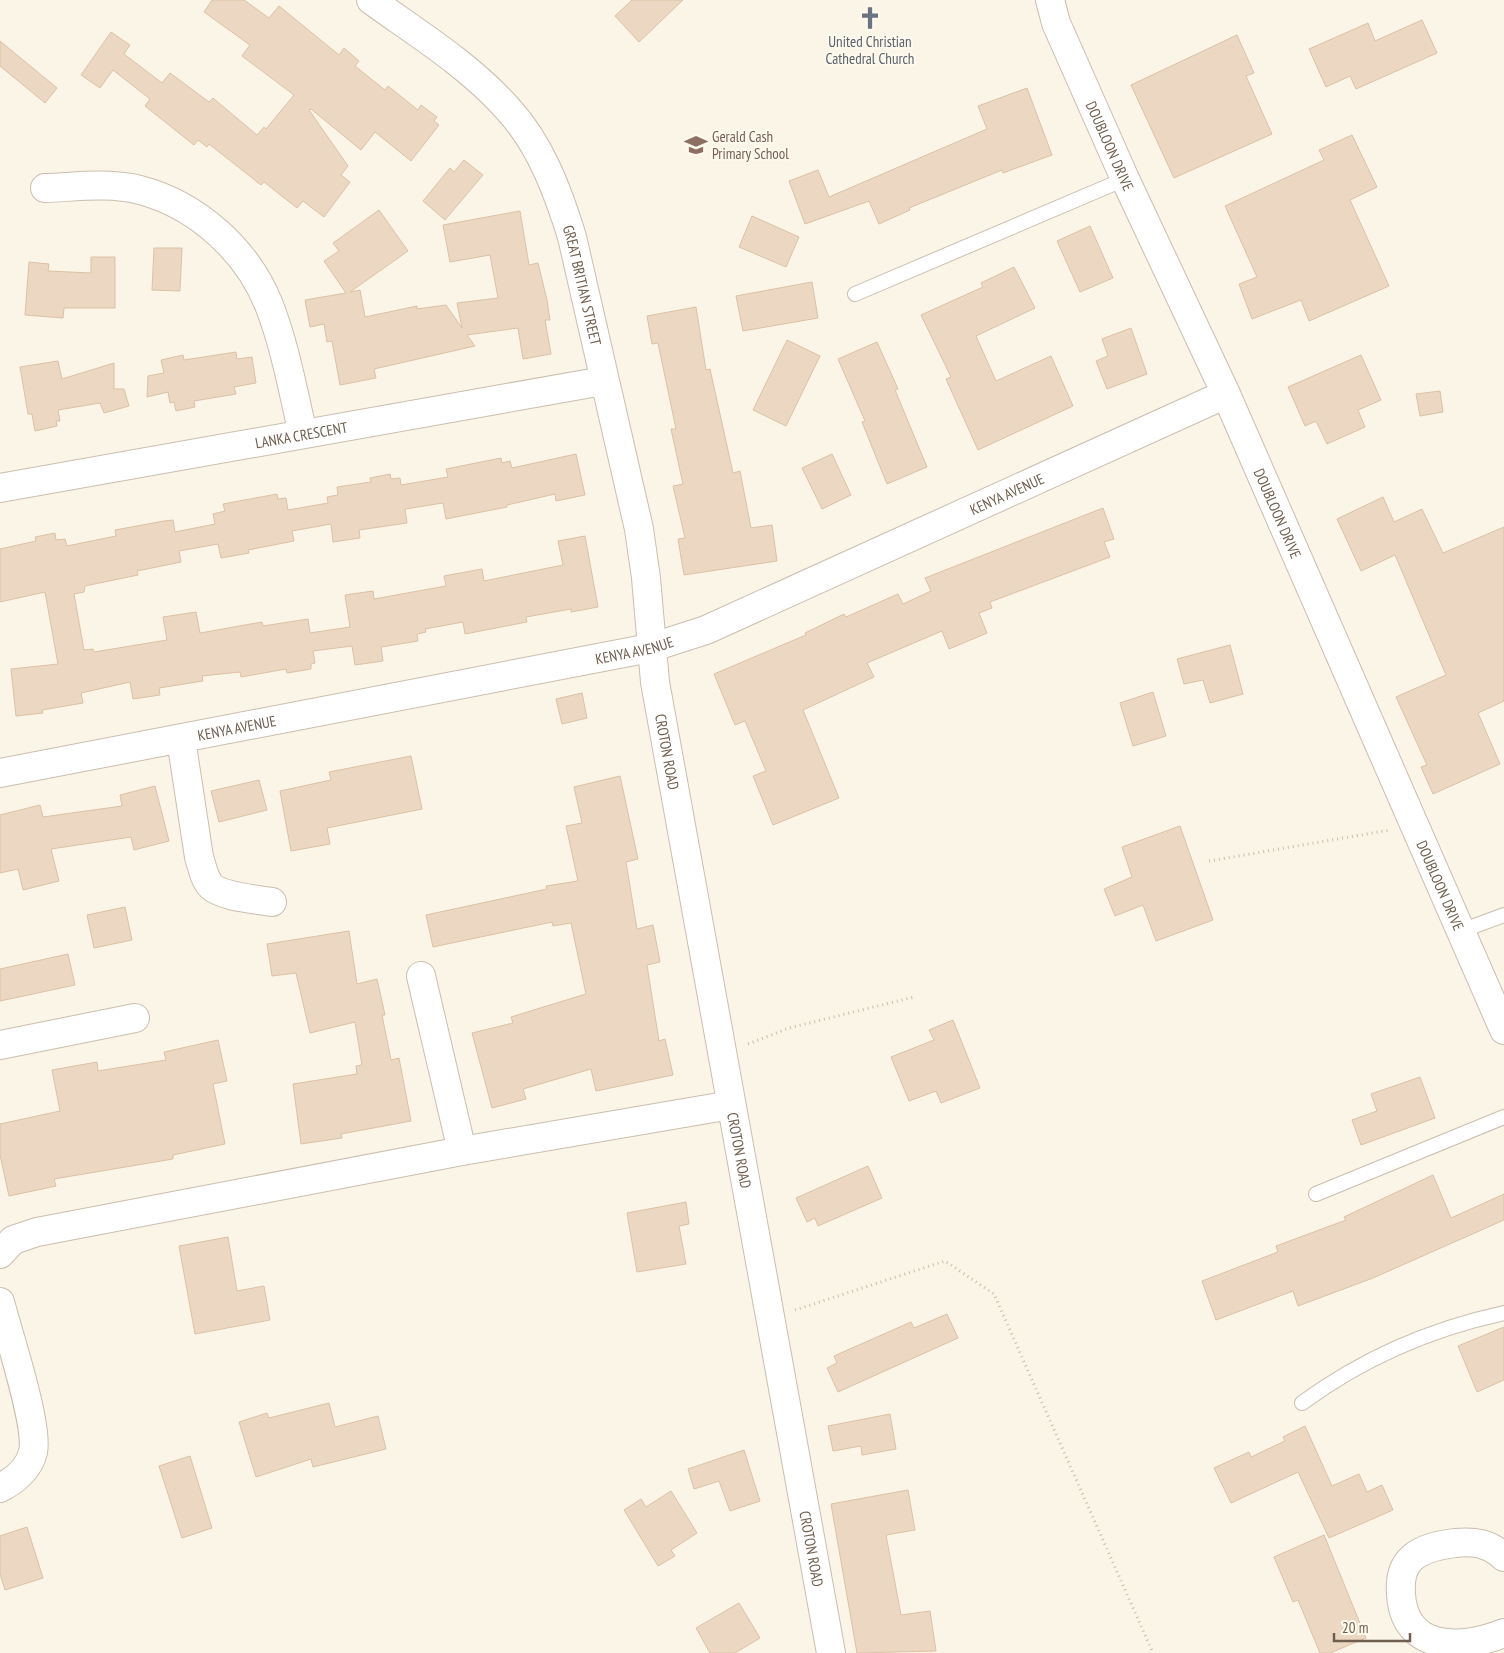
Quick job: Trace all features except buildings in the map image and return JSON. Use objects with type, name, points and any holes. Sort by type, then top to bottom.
[{"type":"street","name":"GREAT BRITIAN STREET","points":[[371,0],[466,69],[509,110],[530,138],[560,198],[572,237],[603,381],[639,529],[646,578],[650,648]]},
{"type":"street","name":"DOUBLOON DRIVE","points":[[1050,0],[1056,23],[1125,179],[1226,394],[1504,1030]]},
{"type":"street","points":[[44,188],[96,186],[139,190],[181,206],[224,238],[239,255],[268,303],[277,326],[303,434]]},
{"type":"street","name":"LANKA CRESCENT","points":[[0,488],[603,381]]},
{"type":"street","name":"KENYA AVENUE","points":[[0,773],[650,648],[706,630],[1226,394]]},
{"type":"street","name":"CROTON ROAD","points":[[650,648],[831,1653]]},
{"type":"street","points":[[181,739],[199,857],[211,886],[221,892],[272,902]]},
{"type":"street","points":[[421,976],[462,1151]]},
{"type":"street","points":[[0,1045],[136,1018]]},
{"type":"street","points":[[0,1254],[13,1240],[37,1232],[462,1151],[731,1105]]},
{"type":"street","points":[[0,1302],[32,1422],[34,1444],[32,1454],[25,1468],[0,1488]]},
{"type":"street","points":[[1504,1557],[1485,1544],[1472,1541],[1443,1544],[1426,1550],[1411,1559],[1403,1571],[1401,1588],[1402,1606],[1407,1620],[1416,1632],[1430,1640],[1445,1644],[1462,1643],[1504,1633]]},
{"type":"lane","points":[[855,294],[1125,179]]},
{"type":"lane","points":[[1461,931],[1504,915]]},
{"type":"lane","points":[[1316,1194],[1504,1117]]},
{"type":"lane","points":[[1302,1403],[1337,1378],[1410,1341],[1445,1327],[1504,1313]]},
{"type":"path","points":[[1209,861],[1415,826]]},
{"type":"path","points":[[722,1055],[789,1028],[914,997]]},
{"type":"path","points":[[770,1318],[945,1261],[994,1294],[1153,1653]]},
{"type":"place","name":"United Christian Cathedral Church","points":[[870,18]]},
{"type":"place","name":"Gerald Cash Primary School","points":[[696,145]]}]
